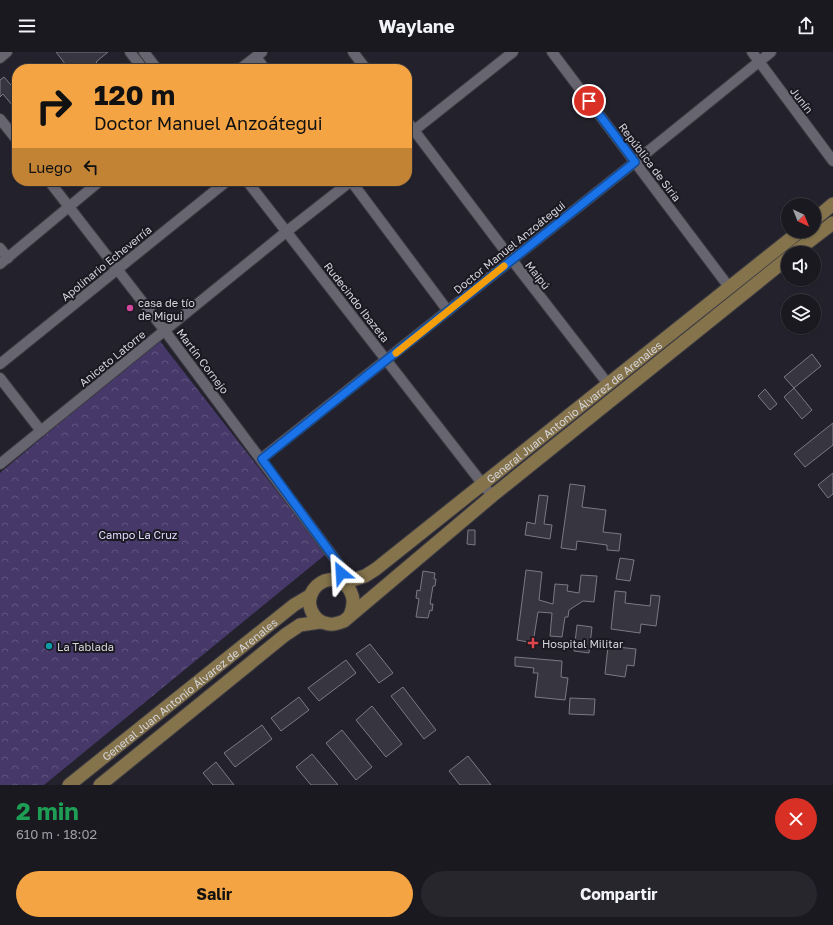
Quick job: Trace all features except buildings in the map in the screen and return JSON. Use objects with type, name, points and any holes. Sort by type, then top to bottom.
[{"type":"main road","points":[[821,214],[833,204]]},
{"type":"main road","points":[[803,246],[833,223]]},
{"type":"main road","name":"General Juan Antonio Álvarez de Arenales","points":[[69,785],[294,605],[311,595],[314,589],[324,581],[333,580],[341,582],[365,576],[376,569],[791,238]]},
{"type":"main road","name":"General Juan Antonio Álvarez de Arenales","points":[[100,785],[285,635],[300,625],[320,622],[336,624],[344,621],[492,496],[781,264]]},
{"type":"main road","points":[[341,582],[350,589],[354,598],[354,605],[350,615]]},
{"type":"main road","points":[[311,595],[311,611],[320,622]]},
{"type":"street","points":[[0,58],[7,52]]},
{"type":"street","points":[[130,52],[139,64]]},
{"type":"street","points":[[144,52],[153,64]]},
{"type":"street","points":[[353,52],[362,64]]},
{"type":"street","points":[[412,132],[513,52]]},
{"type":"street","name":"República de Siria","points":[[552,52],[729,287]]},
{"type":"street","name":"Junín","points":[[752,52],[833,161]]},
{"type":"street","name":"Doctor Manuel Anzoátegui","points":[[262,459],[635,162],[770,52]]},
{"type":"street","points":[[246,64],[259,54],[263,64]]},
{"type":"street","points":[[0,119],[12,134]]},
{"type":"street","name":"Maipú","points":[[412,134],[608,384]]},
{"type":"street","name":"Martín Cornejo","points":[[53,186],[262,459],[342,569],[341,582]]},
{"type":"street","points":[[0,248],[4,261],[94,186]]},
{"type":"street","name":"Apolinario Echeverría","points":[[0,364],[221,186]]},
{"type":"street","name":"Rudecindo Ibazeta","points":[[251,186],[492,496]]},
{"type":"street","name":"Aniceto Latorre","points":[[0,464],[345,186]]},
{"type":"street","points":[[355,186],[448,311]]},
{"type":"street","points":[[0,378],[41,431]]},
{"type":"street","points":[[324,581],[334,566],[334,558]]},
{"type":"green space","name":"Campo La Cruz","points":[[159,340],[326,554],[44,785],[0,785],[0,473]]},
{"type":"slow traffic","points":[[396,353],[504,266]]},
{"type":"place","name":"casa de tío de Migui","points":[[130,308]]},
{"type":"place","name":"Hospital Militar","points":[[533,643]]},
{"type":"place","name":"La Tablada","points":[[49,646]]},
{"type":"route","points":[[341,573],[341,567],[262,459],[635,162],[589,101]]}]
